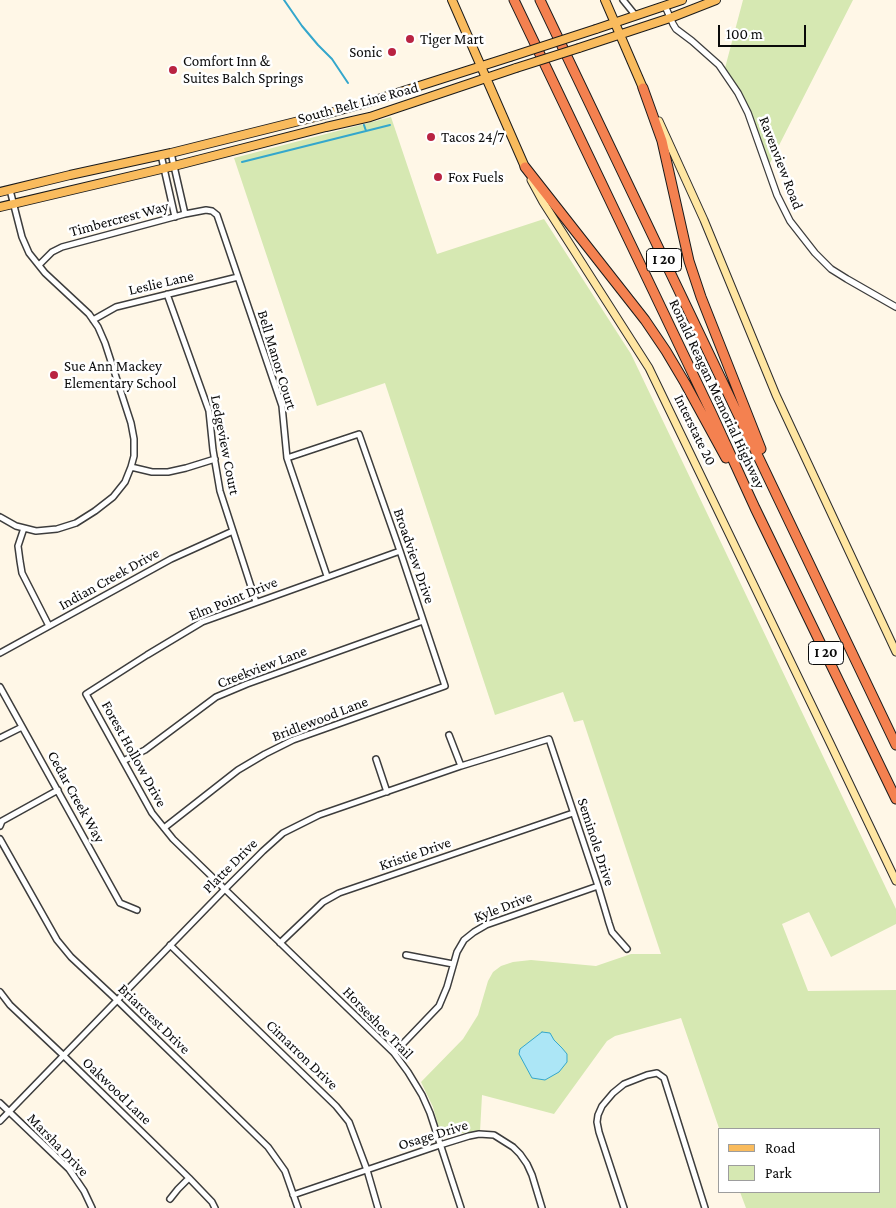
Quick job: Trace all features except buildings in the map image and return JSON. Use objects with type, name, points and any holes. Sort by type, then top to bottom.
[{"type":"highway","name":"Ronald Reagan Memorial Highway","points":[[514,0],[755,508],[896,799]]},
{"type":"highway","name":"Ronald Reagan Memorial Highway","points":[[540,0],[896,745]]},
{"type":"highway","points":[[644,88],[662,141],[682,234],[698,288],[788,519]]},
{"type":"highway","points":[[525,168],[645,320],[666,351],[755,508]]},
{"type":"main road","name":"Interstate 20","points":[[452,0],[525,168],[543,202],[649,368],[896,881]]},
{"type":"main road","points":[[605,0],[704,220],[782,410],[896,652]]},
{"type":"main road","name":"South Belt Line Road","points":[[0,192],[171,153],[323,115],[510,57],[682,0]]},
{"type":"main road","name":"South Belt Line Road","points":[[0,207],[370,117],[670,18],[716,0]]},
{"type":"main road","points":[[390,95],[395,109]]},
{"type":"main road","points":[[323,115],[326,127]]},
{"type":"main road","points":[[287,124],[291,136]]},
{"type":"street","points":[[623,0],[636,16]]},
{"type":"street","name":"Ravenview Road","points":[[665,6],[676,29],[719,65],[738,93],[748,113],[777,195],[790,221],[814,253],[831,269],[896,307]]},
{"type":"street","points":[[171,153],[185,214]]},
{"type":"street","points":[[161,155],[175,217]]},
{"type":"street","points":[[0,517],[16,526],[36,531],[57,529],[76,523],[113,497],[125,482],[134,456],[134,439],[131,423],[98,327],[89,314],[45,273],[30,253],[22,237],[10,190]]},
{"type":"street","name":"Timbercrest Way","points":[[39,265],[52,252],[62,246],[185,214],[206,210],[212,211]]},
{"type":"street","name":"Bell Manor Court","points":[[212,211],[217,215],[282,406],[287,458],[327,576]]},
{"type":"street","name":"Leslie Lane","points":[[93,320],[116,306],[238,278]]},
{"type":"street","name":"Ledgeview Court","points":[[167,294],[209,411],[214,459],[220,491],[256,602]]},
{"type":"street","name":"Broadview Drive","points":[[287,458],[360,434],[445,686]]},
{"type":"street","points":[[131,467],[152,472],[168,472],[214,459]]},
{"type":"street","points":[[24,528],[18,546],[22,573],[49,626]]},
{"type":"street","name":"Indian Creek Drive","points":[[0,653],[171,559],[233,531]]},
{"type":"street","name":"Elm Point Drive","points":[[86,694],[202,622],[400,551]]},
{"type":"street","name":"Creekview Lane","points":[[123,761],[146,750],[216,697],[247,684],[423,621]]},
{"type":"street","name":"Bridlewood Lane","points":[[164,828],[238,770],[265,754],[293,740],[445,686]]},
{"type":"street","name":"Cedar Creek Way","points":[[0,687],[120,903],[137,910]]},
{"type":"street","name":"Forest Hollow Drive","points":[[86,694],[152,814],[174,839],[225,889]]},
{"type":"street","points":[[0,738],[22,726]]},
{"type":"street","points":[[449,735],[461,766]]},
{"type":"street","name":"Platte Drive","points":[[0,1122],[170,945],[283,833],[319,815],[461,766],[549,739]]},
{"type":"street","name":"Seminole Drive","points":[[549,739],[612,932],[627,949]]},
{"type":"street","points":[[376,759],[387,792]]},
{"type":"street","points":[[0,826],[2,821],[58,790]]},
{"type":"street","name":"Kristie Drive","points":[[280,943],[323,902],[339,893],[573,813]]},
{"type":"street","name":"Briarcrest Drive","points":[[0,839],[57,940],[71,957],[268,1147],[285,1171],[298,1208]]},
{"type":"street","name":"Kyle Drive","points":[[394,1054],[439,1006],[447,987],[456,952],[464,940],[486,925],[598,886]]},
{"type":"street","name":"Horseshoe Trail","points":[[225,889],[394,1054],[408,1072],[430,1112],[461,1208]]},
{"type":"street","name":"Cimarron Drive","points":[[170,945],[336,1106],[349,1122],[367,1170],[378,1208]]},
{"type":"street","points":[[406,955],[452,964]]},
{"type":"street","name":"Oakwood Lane","points":[[0,992],[10,1005],[189,1178],[212,1202],[215,1208]]},
{"type":"street","points":[[624,1208],[599,1132],[598,1115],[602,1106],[624,1084],[657,1073],[664,1078],[704,1208]]},
{"type":"street","name":"Marsha Drive","points":[[0,1103],[68,1169],[84,1191],[92,1208]]},
{"type":"street","name":"Osage Drive","points":[[293,1195],[440,1145],[479,1134],[494,1135],[516,1150],[527,1164],[532,1175],[542,1208]]},
{"type":"street","points":[[170,1199],[189,1178]]},
{"type":"green space","points":[[743,0],[853,0],[769,165],[754,122],[725,68]]},
{"type":"green space","points":[[391,117],[437,254],[544,219],[631,354],[896,909],[896,924],[831,957],[809,912],[782,924],[808,991],[896,990],[896,1208],[746,1208],[740,1193],[881,1193],[881,1128],[719,1128],[681,1018],[615,1036],[607,1041],[554,1114],[482,1095],[480,1132],[463,1133],[445,1138],[441,1136],[433,1107],[421,1082],[463,1039],[478,1015],[488,981],[493,972],[501,966],[513,962],[531,960],[596,966],[631,954],[661,954],[583,720],[574,722],[563,692],[495,715],[385,383],[317,406],[234,158]]},
{"type":"water","points":[[542,1032],[550,1033],[567,1054],[567,1062],[559,1072],[545,1080],[532,1078],[519,1054],[520,1049]]},
{"type":"waterway","points":[[284,0],[302,26],[332,59],[348,83]]},
{"type":"waterway","points":[[364,125],[366,131],[390,125]]},
{"type":"waterway","points":[[242,162],[366,131]]},
{"type":"place","name":"Tiger Mart","points":[[410,39]]},
{"type":"place","name":"Sonic","points":[[392,52]]},
{"type":"place","name":"Comfort Inn & Suites Balch Springs","points":[[173,70]]},
{"type":"place","name":"Tacos 24/7","points":[[431,137]]},
{"type":"place","name":"Fox Fuels","points":[[438,177]]},
{"type":"place","name":"Sue Ann Mackey Elementary School","points":[[54,375]]}]
